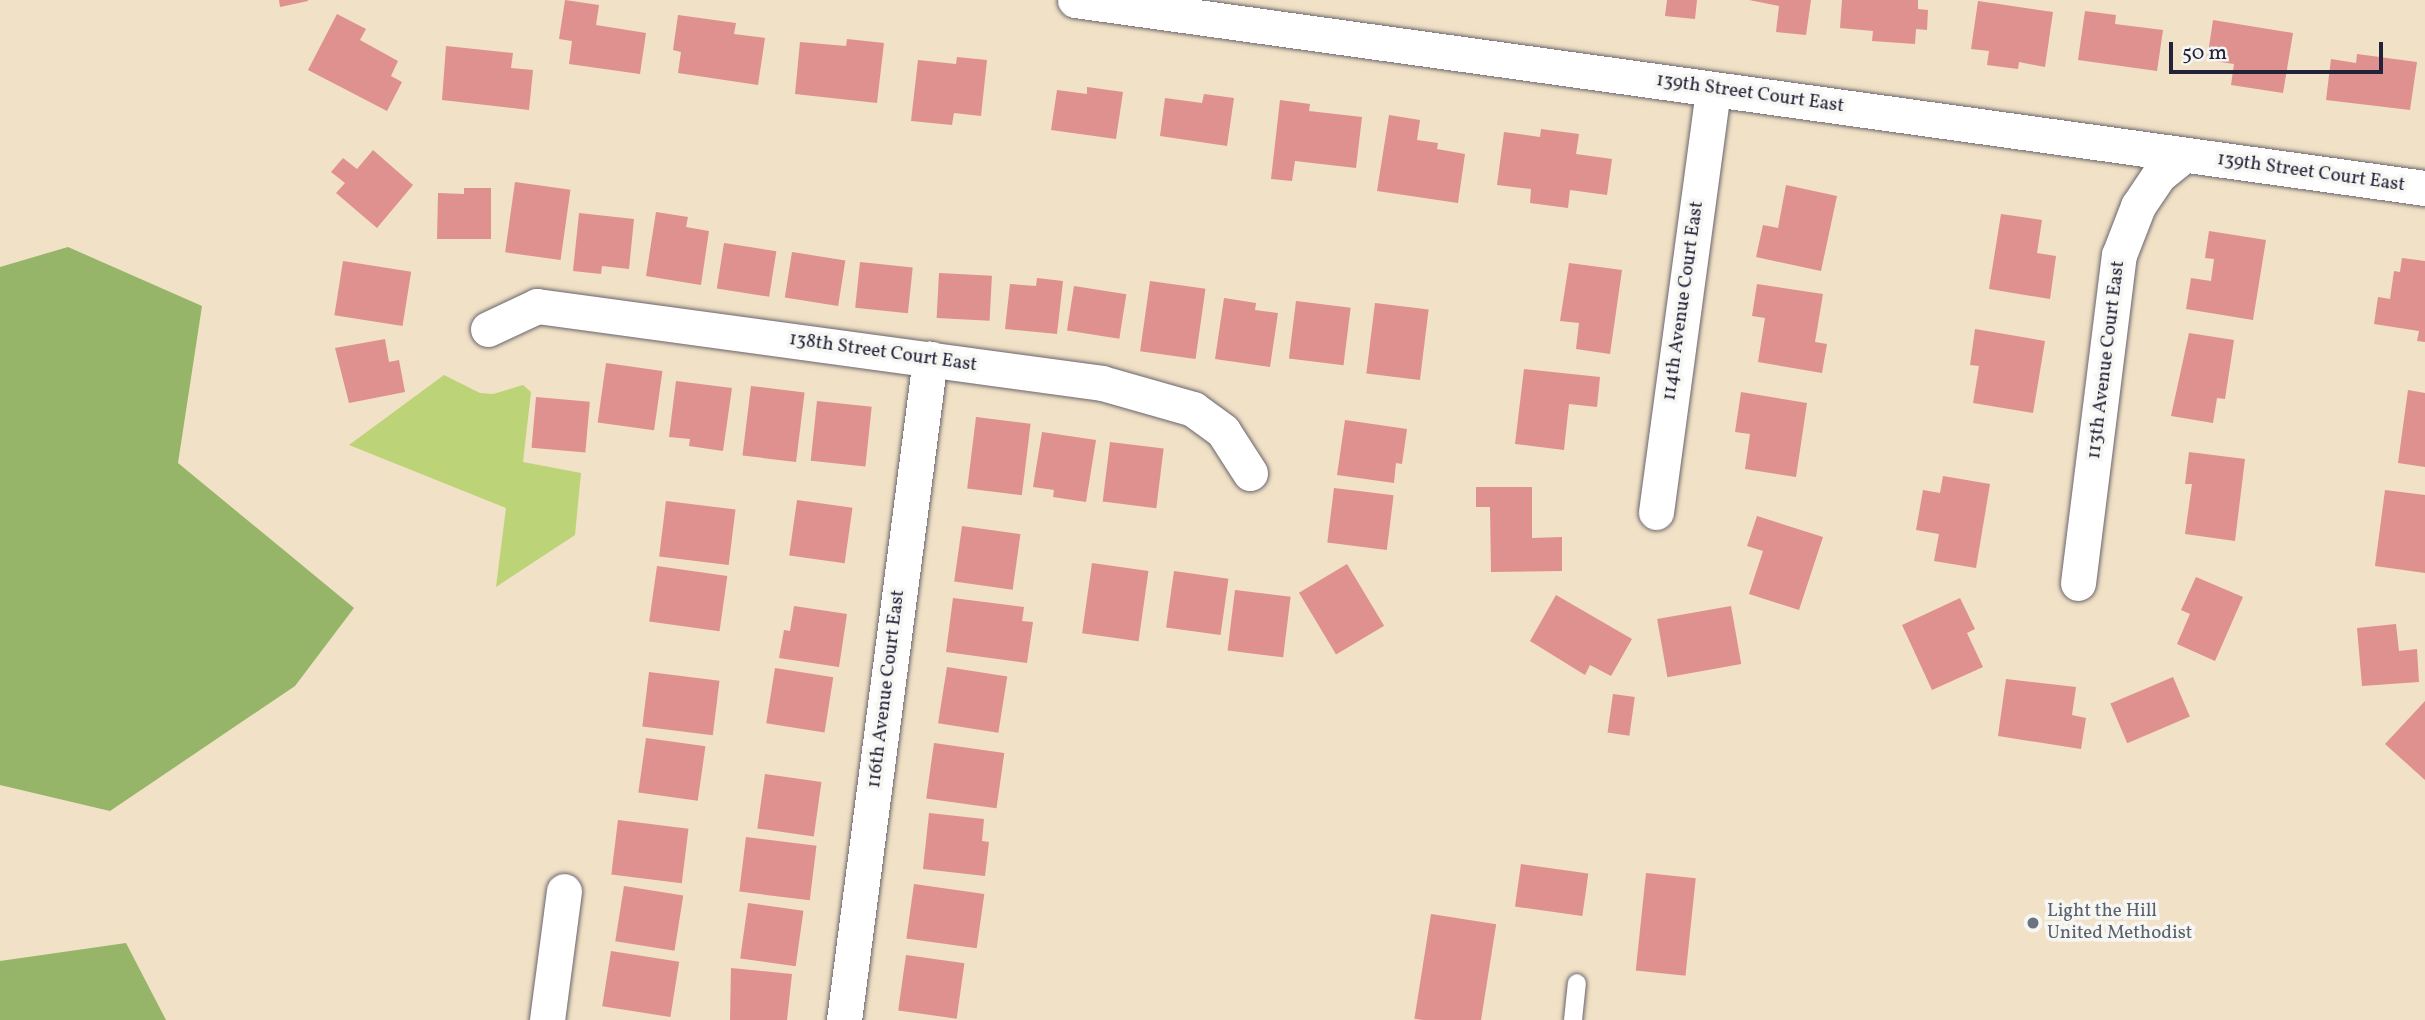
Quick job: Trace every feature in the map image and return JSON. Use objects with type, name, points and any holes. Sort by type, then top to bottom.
[{"type":"street","name":"139th Street Court East","points":[[1075,0],[2425,188]]},
{"type":"street","name":"114th Avenue Court East","points":[[1656,512],[1713,90]]},
{"type":"street","name":"113th Avenue Court East","points":[[2078,583],[2119,255],[2138,206],[2158,176],[2183,156]]},
{"type":"street","name":"138th Street Court East","points":[[488,329],[537,306],[930,359],[1146,392],[1193,409],[1223,431],[1250,473]]},
{"type":"street","name":"116th Avenue Court East","points":[[844,1020],[930,359]]},
{"type":"street","points":[[547,1020],[564,891]]},
{"type":"lane","points":[[1573,1020],[1577,983]]},
{"type":"green space","points":[[68,247],[202,306],[178,463],[354,608],[295,686],[110,811],[0,785],[0,267]]},
{"type":"green space","points":[[444,375],[480,393],[493,394],[523,385],[531,392],[523,462],[581,473],[575,535],[496,587],[506,508],[349,445]]},
{"type":"green space","points":[[126,943],[166,1020],[0,1020],[0,961]]},
{"type":"building","points":[[279,0],[308,0],[308,1],[280,7]]},
{"type":"building","points":[[565,0],[599,5],[596,25],[646,33],[640,74],[569,64],[572,41],[559,39]]},
{"type":"building","points":[[1667,0],[1697,0],[1695,19],[1665,16]]},
{"type":"building","points":[[1749,0],[1811,0],[1806,35],[1776,32],[1779,6]]},
{"type":"building","points":[[1842,0],[1918,0],[1918,9],[1928,10],[1927,30],[1916,29],[1915,44],[1872,41],[1873,31],[1840,28]]},
{"type":"building","points":[[1978,1],[2053,12],[2045,67],[2019,62],[2018,69],[1987,65],[1989,51],[1971,49]]},
{"type":"building","points":[[2085,11],[2116,15],[2115,24],[2163,30],[2157,71],[2078,60]]},
{"type":"building","points":[[337,14],[366,29],[360,40],[398,61],[391,76],[402,82],[387,111],[308,70]]},
{"type":"building","points":[[678,15],[736,23],[734,34],[765,38],[758,85],[678,73],[681,52],[673,50]]},
{"type":"building","points":[[2213,20],[2293,33],[2283,93],[2231,85],[2234,64],[2207,60]]},
{"type":"building","points":[[847,39],[884,43],[877,103],[795,94],[800,42],[846,46]]},
{"type":"building","points":[[446,46],[513,53],[511,68],[533,70],[529,110],[442,100]]},
{"type":"building","points":[[2357,54],[2417,62],[2410,110],[2326,100],[2331,59],[2356,63]]},
{"type":"building","points":[[957,57],[987,60],[981,116],[954,113],[952,125],[911,121],[918,60],[956,64]]},
{"type":"building","points":[[1087,87],[1123,92],[1116,139],[1051,130],[1057,90],[1087,94]]},
{"type":"building","points":[[1204,94],[1234,98],[1227,146],[1160,136],[1165,98],[1202,103]]},
{"type":"building","points":[[1280,100],[1310,104],[1309,111],[1362,117],[1356,168],[1295,161],[1292,181],[1271,179]]},
{"type":"building","points":[[1389,115],[1420,120],[1417,140],[1438,143],[1437,149],[1465,154],[1458,203],[1377,191]]},
{"type":"building","points":[[1541,129],[1579,134],[1576,154],[1612,159],[1607,195],[1570,190],[1568,208],[1530,203],[1531,189],[1497,185],[1504,132],[1540,137]]},
{"type":"building","points":[[373,150],[413,185],[377,228],[336,193],[345,183],[331,172],[343,158],[357,169]]},
{"type":"building","points":[[515,182],[570,190],[561,260],[505,252]]},
{"type":"building","points":[[1786,185],[1837,196],[1821,271],[1756,257],[1763,225],[1778,228]]},
{"type":"building","points":[[464,188],[491,188],[491,239],[437,239],[438,193],[464,194]]},
{"type":"building","points":[[656,212],[688,217],[686,227],[709,231],[701,285],[646,276]]},
{"type":"building","points":[[579,213],[634,219],[629,269],[602,266],[601,274],[573,271]]},
{"type":"building","points":[[2001,214],[2042,220],[2037,253],[2056,256],[2050,299],[1989,289]]},
{"type":"building","points":[[2209,231],[2266,240],[2253,320],[2186,309],[2191,278],[2211,281],[2214,259],[2205,258]]},
{"type":"building","points":[[724,243],[776,251],[769,297],[717,288]]},
{"type":"building","points":[[792,252],[845,260],[838,306],[785,297]]},
{"type":"building","points":[[2402,258],[2425,261],[2425,342],[2417,341],[2419,331],[2374,324],[2378,297],[2390,299],[2394,271],[2400,272]]},
{"type":"building","points":[[343,261],[411,272],[403,326],[334,315]]},
{"type":"building","points":[[860,262],[913,268],[908,313],[855,308]]},
{"type":"building","points":[[1569,263],[1622,270],[1610,354],[1576,349],[1579,323],[1560,321]]},
{"type":"building","points":[[939,273],[992,276],[990,321],[937,318]]},
{"type":"building","points":[[1037,278],[1063,281],[1057,334],[1005,329],[1010,284],[1036,286]]},
{"type":"building","points":[[1150,281],[1205,289],[1196,359],[1140,351]]},
{"type":"building","points":[[1757,284],[1823,294],[1815,342],[1827,344],[1822,373],[1758,362],[1765,318],[1752,316]]},
{"type":"building","points":[[1074,286],[1126,294],[1119,339],[1067,330]]},
{"type":"building","points":[[1224,298],[1256,303],[1255,310],[1278,313],[1270,367],[1215,359]]},
{"type":"building","points":[[1296,301],[1351,308],[1344,365],[1289,359]]},
{"type":"building","points":[[1375,303],[1429,310],[1420,380],[1366,373]]},
{"type":"building","points":[[1975,329],[2045,341],[2033,413],[1973,403],[1979,366],[1970,365]]},
{"type":"building","points":[[2189,333],[2234,340],[2225,399],[2217,398],[2213,423],[2171,416]]},
{"type":"building","points":[[385,339],[389,362],[399,360],[405,392],[349,403],[335,348]]},
{"type":"building","points":[[606,363],[662,371],[654,430],[598,422]]},
{"type":"building","points":[[1524,369],[1600,377],[1597,407],[1569,404],[1564,450],[1515,444]]},
{"type":"building","points":[[676,381],[732,388],[723,451],[689,446],[690,439],[669,437]]},
{"type":"building","points":[[751,386],[805,393],[796,462],[742,455]]},
{"type":"building","points":[[2408,390],[2425,393],[2425,467],[2398,463]]},
{"type":"building","points":[[1741,392],[1807,403],[1796,477],[1745,469],[1750,434],[1735,432]]},
{"type":"building","points":[[536,397],[590,402],[585,453],[532,448]]},
{"type":"building","points":[[817,401],[872,407],[865,466],[811,461]]},
{"type":"building","points":[[976,417],[1031,424],[1022,495],[967,488]]},
{"type":"building","points":[[1345,420],[1407,429],[1402,464],[1396,463],[1394,483],[1337,475]]},
{"type":"building","points":[[1042,432],[1096,440],[1086,502],[1053,497],[1054,490],[1033,487]]},
{"type":"building","points":[[1110,442],[1164,449],[1156,508],[1103,502]]},
{"type":"building","points":[[2189,452],[2245,459],[2235,541],[2185,534],[2192,484],[2185,484]]},
{"type":"building","points":[[1943,476],[1990,484],[1976,568],[1934,561],[1939,534],[1916,530],[1923,490],[1940,493]]},
{"type":"building","points":[[1476,487],[1532,487],[1532,538],[1562,537],[1562,571],[1491,572],[1490,507],[1476,507]]},
{"type":"building","points":[[1334,488],[1394,495],[1387,550],[1327,543]]},
{"type":"building","points":[[2385,490],[2425,495],[2425,573],[2375,566]]},
{"type":"building","points":[[797,500],[852,508],[845,563],[789,555]]},
{"type":"building","points":[[666,501],[735,510],[729,565],[659,557]]},
{"type":"building","points":[[1757,516],[1823,537],[1799,610],[1749,594],[1763,551],[1747,546]]},
{"type":"building","points":[[962,526],[1020,534],[1013,590],[954,581]]},
{"type":"building","points":[[1092,563],[1148,571],[1139,641],[1082,633]]},
{"type":"building","points":[[1347,564],[1384,626],[1336,655],[1299,593]]},
{"type":"building","points":[[657,566],[727,576],[720,631],[649,621]]},
{"type":"building","points":[[1174,571],[1228,579],[1221,635],[1166,627]]},
{"type":"building","points":[[2196,577],[2243,597],[2215,661],[2177,644],[2190,614],[2181,610]]},
{"type":"building","points":[[1235,590],[1291,597],[1283,657],[1228,651]]},
{"type":"building","points":[[1556,595],[1632,639],[1611,676],[1590,665],[1585,675],[1530,641]]},
{"type":"building","points":[[953,598],[1024,607],[1022,621],[1033,622],[1027,663],[946,652]]},
{"type":"building","points":[[1960,598],[1975,629],[1967,633],[1983,667],[1932,690],[1902,625]]},
{"type":"building","points":[[794,606],[847,614],[839,667],[779,658],[784,630],[790,631]]},
{"type":"building","points":[[1731,606],[1741,664],[1667,677],[1657,619]]},
{"type":"building","points":[[2396,624],[2399,651],[2417,649],[2419,682],[2362,686],[2357,628]]},
{"type":"building","points":[[947,667],[1007,677],[998,733],[938,723]]},
{"type":"building","points":[[775,668],[833,677],[825,733],[766,723]]},
{"type":"building","points":[[649,672],[719,681],[713,735],[642,727]]},
{"type":"building","points":[[2173,677],[2190,717],[2127,743],[2110,704]]},
{"type":"building","points":[[2006,679],[2076,687],[2072,715],[2086,718],[2081,749],[1998,736]]},
{"type":"building","points":[[1613,694],[1635,697],[1629,736],[1608,733]]},
{"type":"building","points":[[2425,701],[2425,780],[2385,744]]},
{"type":"building","points":[[646,738],[705,746],[698,801],[638,792]]},
{"type":"building","points":[[934,743],[1004,753],[997,808],[926,798]]},
{"type":"building","points":[[765,774],[821,782],[814,836],[757,828]]},
{"type":"building","points":[[929,813],[984,819],[982,841],[989,842],[985,876],[923,869]]},
{"type":"building","points":[[618,820],[688,829],[682,883],[611,875]]},
{"type":"building","points":[[746,837],[816,846],[810,900],[739,892]]},
{"type":"building","points":[[1521,864],[1588,873],[1582,916],[1515,907]]},
{"type":"building","points":[[1646,873],[1696,878],[1685,976],[1636,970]]},
{"type":"building","points":[[914,884],[984,894],[977,948],[906,938]]},
{"type":"building","points":[[624,886],[683,895],[675,951],[615,941]]},
{"type":"building","points":[[748,903],[803,911],[796,966],[740,958]]},
{"type":"building","points":[[1431,914],[1496,924],[1481,1020],[1414,1019]]},
{"type":"building","points":[[611,951],[679,962],[670,1017],[602,1006]]},
{"type":"building","points":[[906,955],[964,963],[957,1019],[898,1010]]},
{"type":"building","points":[[731,968],[792,974],[787,1020],[730,1020]]},
{"type":"place","name":"Light the Hill United Methodist","points":[[2033,923]]}]
